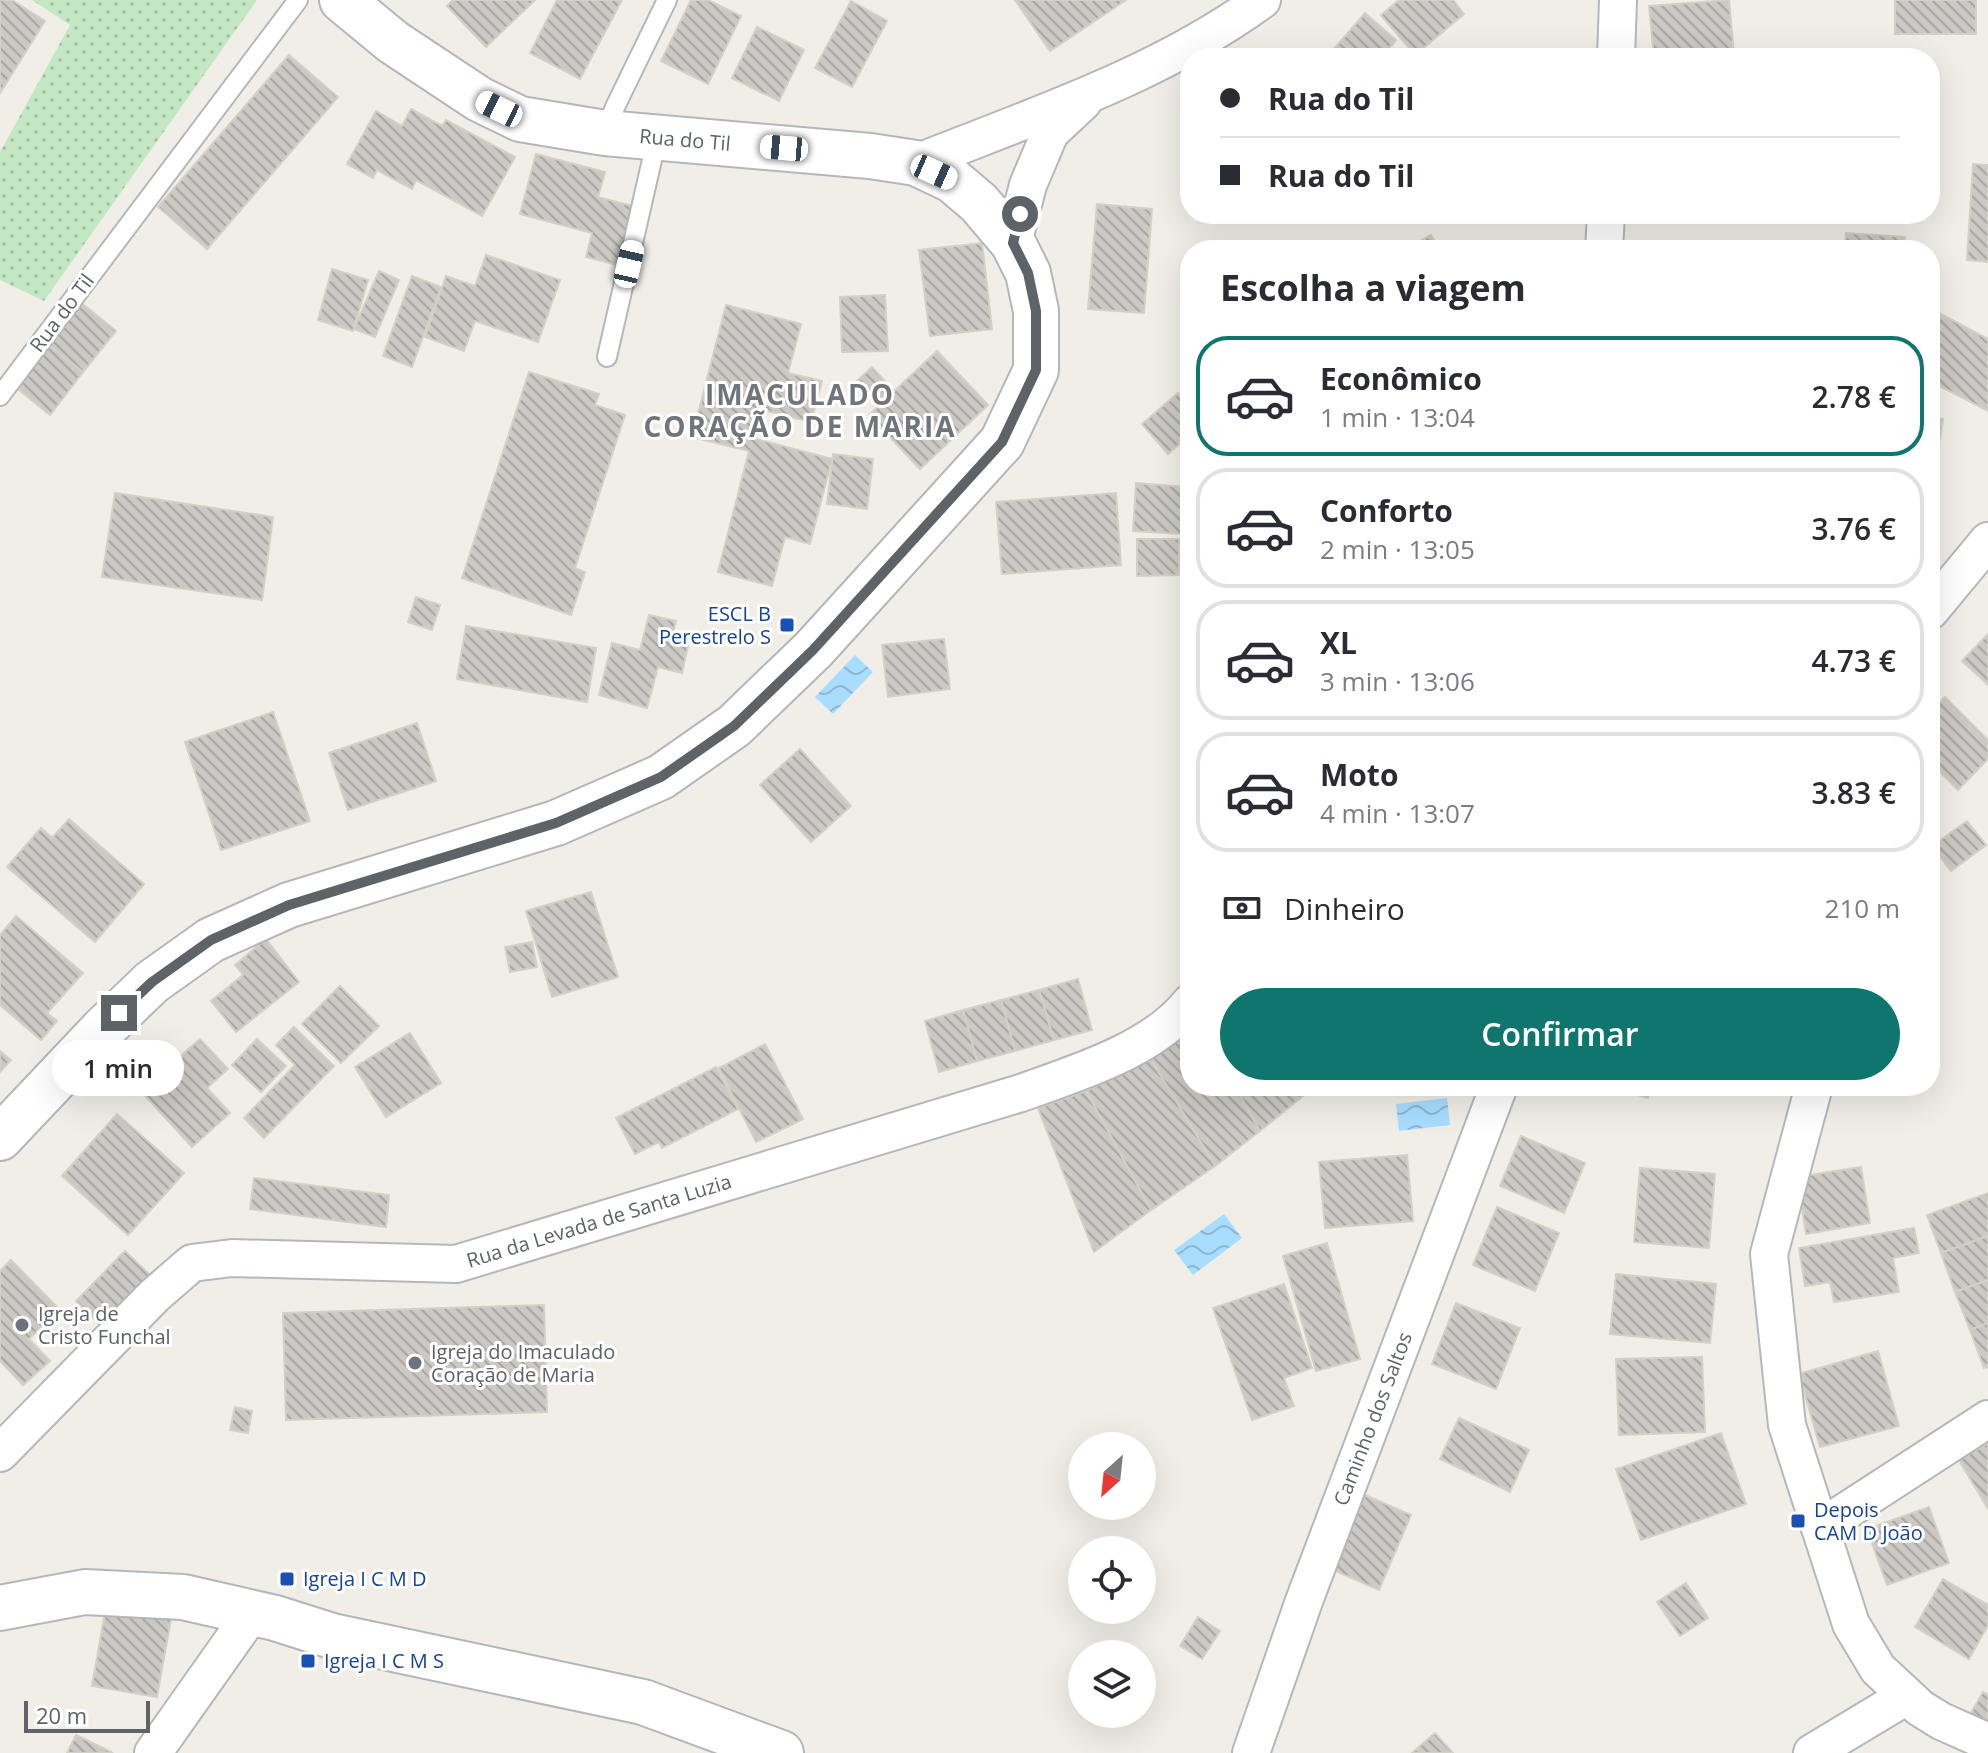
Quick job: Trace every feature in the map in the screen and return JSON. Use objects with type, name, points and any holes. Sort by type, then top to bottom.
[{"type":"main road","name":"Rua do Til","points":[[0,1138],[152,982],[211,940],[289,905],[556,823],[661,777],[734,726],[813,650],[1002,442],[1036,370],[1036,311],[1028,273],[1013,243],[979,203],[952,180],[916,163],[870,156],[605,133],[520,119],[479,99],[393,42],[342,0]]},
{"type":"main road","points":[[0,1608],[85,1592],[183,1597],[332,1636],[643,1702],[781,1753]]},
{"type":"street","points":[[1183,48],[1262,0]]},
{"type":"street","points":[[1616,48],[1618,0]]},
{"type":"street","points":[[916,163],[1092,92],[1180,50]]},
{"type":"street","points":[[1013,243],[1028,185],[1050,133],[1092,92]]},
{"type":"street","points":[[1940,599],[1988,541]]},
{"type":"street","name":"Rua da Levada de Santa Luzia","points":[[0,1453],[154,1296],[192,1263],[232,1258],[456,1264],[1021,1093],[1109,1060],[1180,1016]]},
{"type":"street","name":"Caminho dos Saltos","points":[[1251,1753],[1304,1601],[1495,1096]]},
{"type":"street","points":[[1811,1096],[1769,1254],[1787,1425],[1851,1624],[1878,1669],[1905,1697],[1941,1721],[1988,1742]]},
{"type":"street","points":[[1820,1528],[1988,1419]]},
{"type":"street","points":[[153,1753],[252,1613]]},
{"type":"street","points":[[1812,1753],[1905,1697]]},
{"type":"lane","name":"Rua do Til","points":[[0,396],[298,0]]},
{"type":"lane","points":[[605,133],[667,0]]},
{"type":"lane","points":[[607,357],[657,138]]},
{"type":"green space","points":[[32,0],[257,0],[44,301],[0,280],[0,152],[70,25]]},
{"type":"water","points":[[855,655],[873,672],[833,714],[815,697]]},
{"type":"water","points":[[1447,1098],[1450,1125],[1399,1131],[1396,1104]]},
{"type":"water","points":[[1224,1214],[1242,1238],[1193,1275],[1174,1250]]},
{"type":"building","points":[[0,0],[12,0],[45,21],[0,93]]},
{"type":"building","points":[[453,0],[535,0],[486,47],[447,6]]},
{"type":"building","points":[[557,0],[622,0],[580,79],[530,53]]},
{"type":"building","points":[[691,0],[708,0],[741,16],[708,84],[661,61]]},
{"type":"building","points":[[1015,0],[1126,0],[1050,51]]},
{"type":"building","points":[[1399,0],[1453,0],[1464,14],[1423,48],[1409,48],[1381,15]]},
{"type":"building","points":[[1729,0],[1733,48],[1653,48],[1649,6]]},
{"type":"building","points":[[1895,0],[1976,0],[1976,34],[1895,34]]},
{"type":"building","points":[[851,1],[887,21],[852,87],[815,68]]},
{"type":"building","points":[[1365,13],[1396,40],[1389,48],[1348,48],[1340,42]]},
{"type":"building","points":[[757,27],[804,50],[779,101],[732,78]]},
{"type":"building","points":[[289,55],[338,97],[207,249],[158,207]]},
{"type":"building","points":[[411,109],[442,126],[446,120],[515,157],[482,216],[416,180],[412,189],[377,170],[373,178],[347,164],[376,111],[402,126]]},
{"type":"building","points":[[536,154],[605,172],[598,197],[640,208],[625,267],[586,257],[592,233],[520,214]]},
{"type":"building","points":[[1973,164],[1988,165],[1988,262],[1967,260]]},
{"type":"building","points":[[1097,204],[1152,209],[1144,313],[1088,309]]},
{"type":"building","points":[[1846,233],[1905,237],[1905,240],[1846,240]]},
{"type":"building","points":[[982,243],[992,329],[930,336],[919,250]]},
{"type":"building","points":[[486,255],[560,280],[538,342],[475,321],[464,351],[425,337],[446,276],[475,286]]},
{"type":"building","points":[[332,269],[368,280],[353,331],[318,320]]},
{"type":"building","points":[[379,271],[399,280],[375,337],[354,329]]},
{"type":"building","points":[[412,276],[441,287],[412,367],[383,356]]},
{"type":"building","points":[[885,295],[888,351],[842,352],[840,297]]},
{"type":"building","points":[[79,301],[116,331],[83,372],[46,343]]},
{"type":"building","points":[[726,305],[801,324],[788,373],[822,381],[811,422],[763,410],[756,439],[832,459],[810,544],[785,537],[772,586],[718,572],[749,451],[692,437]]},
{"type":"building","points":[[1940,314],[1988,339],[1988,411],[1940,386]]},
{"type":"building","points":[[46,343],[83,372],[50,415],[13,385]]},
{"type":"building","points":[[937,351],[988,405],[920,469],[869,415]]},
{"type":"building","points":[[872,367],[892,389],[877,403],[857,381]]},
{"type":"building","points":[[529,372],[599,394],[595,405],[625,415],[575,568],[585,572],[571,615],[462,578]]},
{"type":"building","points":[[1178,393],[1180,395],[1180,444],[1168,454],[1142,424]]},
{"type":"building","points":[[833,454],[873,459],[867,509],[827,504]]},
{"type":"building","points":[[1136,483],[1180,487],[1180,534],[1133,531]]},
{"type":"building","points":[[115,493],[273,517],[262,600],[102,577]]},
{"type":"building","points":[[1116,493],[1121,565],[1002,574],[996,502]]},
{"type":"building","points":[[1137,539],[1179,539],[1179,575],[1137,576]]},
{"type":"building","points":[[416,597],[440,605],[432,630],[408,622]]},
{"type":"building","points":[[649,615],[676,621],[671,641],[688,646],[682,673],[658,667],[647,708],[599,695],[612,643],[640,650]]},
{"type":"building","points":[[466,626],[596,648],[587,702],[457,679]]},
{"type":"building","points":[[1988,634],[1988,685],[1962,661]]},
{"type":"building","points":[[944,639],[950,689],[888,697],[882,645]]},
{"type":"building","points":[[1945,697],[1988,740],[1988,759],[1958,790],[1940,772],[1940,702]]},
{"type":"building","points":[[273,712],[310,821],[221,850],[185,742]]},
{"type":"building","points":[[417,723],[436,781],[348,810],[329,753]]},
{"type":"building","points":[[800,749],[851,806],[811,842],[760,785]]},
{"type":"building","points":[[69,819],[144,884],[95,942],[7,867],[41,828],[52,838]]},
{"type":"building","points":[[1967,821],[1986,845],[1951,871],[1940,857],[1940,840]]},
{"type":"building","points":[[591,892],[618,977],[552,997],[526,911]]},
{"type":"building","points":[[16,916],[83,973],[47,1013],[57,1021],[41,1040],[0,1005],[0,935]]},
{"type":"building","points":[[266,939],[299,982],[236,1032],[211,1001],[243,975],[235,965]]},
{"type":"building","points":[[532,942],[537,967],[510,972],[505,947]]},
{"type":"building","points":[[1078,979],[1092,1030],[1054,1040],[1039,990]]},
{"type":"building","points":[[340,986],[379,1026],[341,1063],[302,1024]]},
{"type":"building","points":[[1039,990],[1054,1040],[1015,1051],[1001,1000]]},
{"type":"building","points":[[1001,1000],[1015,1051],[977,1061],[963,1010]]},
{"type":"building","points":[[963,1010],[977,1061],[939,1072],[925,1021]]},
{"type":"building","points":[[294,1027],[334,1066],[264,1138],[244,1118],[295,1065],[276,1045]]},
{"type":"building","points":[[410,1033],[441,1083],[386,1117],[355,1067]]},
{"type":"building","points":[[1180,1037],[1180,1096],[1241,1096],[1260,1131],[1215,1166],[1150,1058]]},
{"type":"building","points":[[200,1039],[228,1069],[207,1088],[230,1113],[192,1147],[141,1091]]},
{"type":"building","points":[[257,1039],[286,1066],[261,1092],[232,1065]]},
{"type":"building","points":[[765,1044],[803,1119],[756,1142],[719,1068]]},
{"type":"building","points":[[0,1051],[11,1060],[0,1072]]},
{"type":"building","points":[[1150,1058],[1215,1166],[1151,1210],[1086,1091]]},
{"type":"building","points":[[716,1067],[738,1109],[662,1148],[659,1142],[635,1154],[616,1118]]},
{"type":"building","points":[[1086,1091],[1151,1210],[1094,1252],[1038,1108]]},
{"type":"building","points":[[1241,1096],[1303,1096],[1260,1131]]},
{"type":"building","points":[[117,1114],[184,1173],[128,1235],[62,1176]]},
{"type":"building","points":[[1521,1136],[1585,1163],[1564,1213],[1500,1186]]},
{"type":"building","points":[[1407,1155],[1413,1221],[1325,1228],[1319,1162]]},
{"type":"building","points":[[1861,1167],[1870,1223],[1806,1234],[1797,1177]]},
{"type":"building","points":[[1640,1168],[1715,1174],[1709,1248],[1634,1242]]},
{"type":"building","points":[[254,1178],[389,1195],[386,1227],[250,1209]]},
{"type":"building","points":[[1988,1193],[1988,1236],[1941,1253],[1927,1215]]},
{"type":"building","points":[[1497,1207],[1559,1233],[1535,1291],[1473,1265]]},
{"type":"building","points":[[1914,1228],[1919,1253],[1893,1258],[1899,1292],[1834,1302],[1830,1282],[1805,1286],[1799,1248]]},
{"type":"building","points":[[1988,1236],[1988,1280],[1955,1292],[1941,1253]]},
{"type":"building","points":[[1327,1243],[1360,1359],[1316,1371],[1283,1256]]},
{"type":"building","points":[[125,1251],[150,1275],[101,1325],[76,1301]]},
{"type":"building","name":"Igreja de Cristo Funchal","points":[[11,1260],[60,1310],[29,1339],[50,1361],[23,1385],[0,1361],[0,1271]]},
{"type":"building","points":[[1616,1274],[1716,1284],[1710,1343],[1610,1334]]},
{"type":"building","points":[[1988,1280],[1988,1323],[1970,1330],[1955,1292]]},
{"type":"building","points":[[1284,1284],[1312,1368],[1284,1378],[1294,1406],[1252,1420],[1213,1308]]},
{"type":"building","points":[[1456,1303],[1520,1328],[1496,1389],[1432,1364]]},
{"type":"building","name":"Igreja do Imaculado Coração de Maria","points":[[544,1305],[547,1412],[286,1420],[283,1313]]},
{"type":"building","points":[[1988,1323],[1988,1367],[1984,1368],[1970,1330]]},
{"type":"building","points":[[1878,1351],[1899,1426],[1820,1447],[1799,1374]]},
{"type":"building","points":[[1702,1357],[1705,1432],[1619,1435],[1616,1359]]},
{"type":"building","points":[[235,1407],[252,1411],[248,1433],[230,1430]]},
{"type":"building","points":[[1459,1418],[1529,1450],[1510,1492],[1440,1459]]},
{"type":"building","points":[[1721,1433],[1746,1504],[1641,1540],[1616,1469]]},
{"type":"building","points":[[1988,1443],[1988,1509],[1959,1460]]},
{"type":"building","points":[[1365,1495],[1411,1515],[1379,1590],[1333,1570]]},
{"type":"building","points":[[1929,1507],[1949,1563],[1887,1585],[1867,1529]]},
{"type":"building","points":[[1943,1579],[1988,1605],[1988,1625],[1969,1659],[1915,1627]]},
{"type":"building","points":[[1686,1583],[1708,1618],[1680,1636],[1657,1602]]},
{"type":"building","points":[[106,1607],[171,1619],[157,1697],[92,1686]]},
{"type":"building","points":[[1198,1617],[1220,1631],[1202,1659],[1180,1646]]},
{"type":"building","points":[[1983,1692],[1988,1695],[1988,1729],[1968,1718]]},
{"type":"building","points":[[1435,1733],[1453,1753],[1412,1753]]},
{"type":"building","points":[[76,1735],[113,1753],[67,1753]]},
{"type":"place","name":"ESCL B Perestrelo S","points":[[787,625]]},
{"type":"place","name":"Igreja de Cristo Funchal","points":[[22,1325]]},
{"type":"place","name":"Igreja do Imaculado Coração de Maria","points":[[415,1363]]},
{"type":"place","name":"Depois CAM D João","points":[[1798,1521]]},
{"type":"place","name":"Igreja I C M D","points":[[287,1579]]},
{"type":"place","name":"Igreja I C M S","points":[[308,1661]]},
{"type":"district","name":"IMACULADO CORAÇÃO DE MARIA","points":[[800,411]]},
{"type":"route","points":[[119,1013],[152,982],[211,940],[289,905],[556,823],[661,777],[734,726],[813,650],[1002,442],[1036,370],[1036,311],[1028,273],[1013,243],[1020,214]]}]
